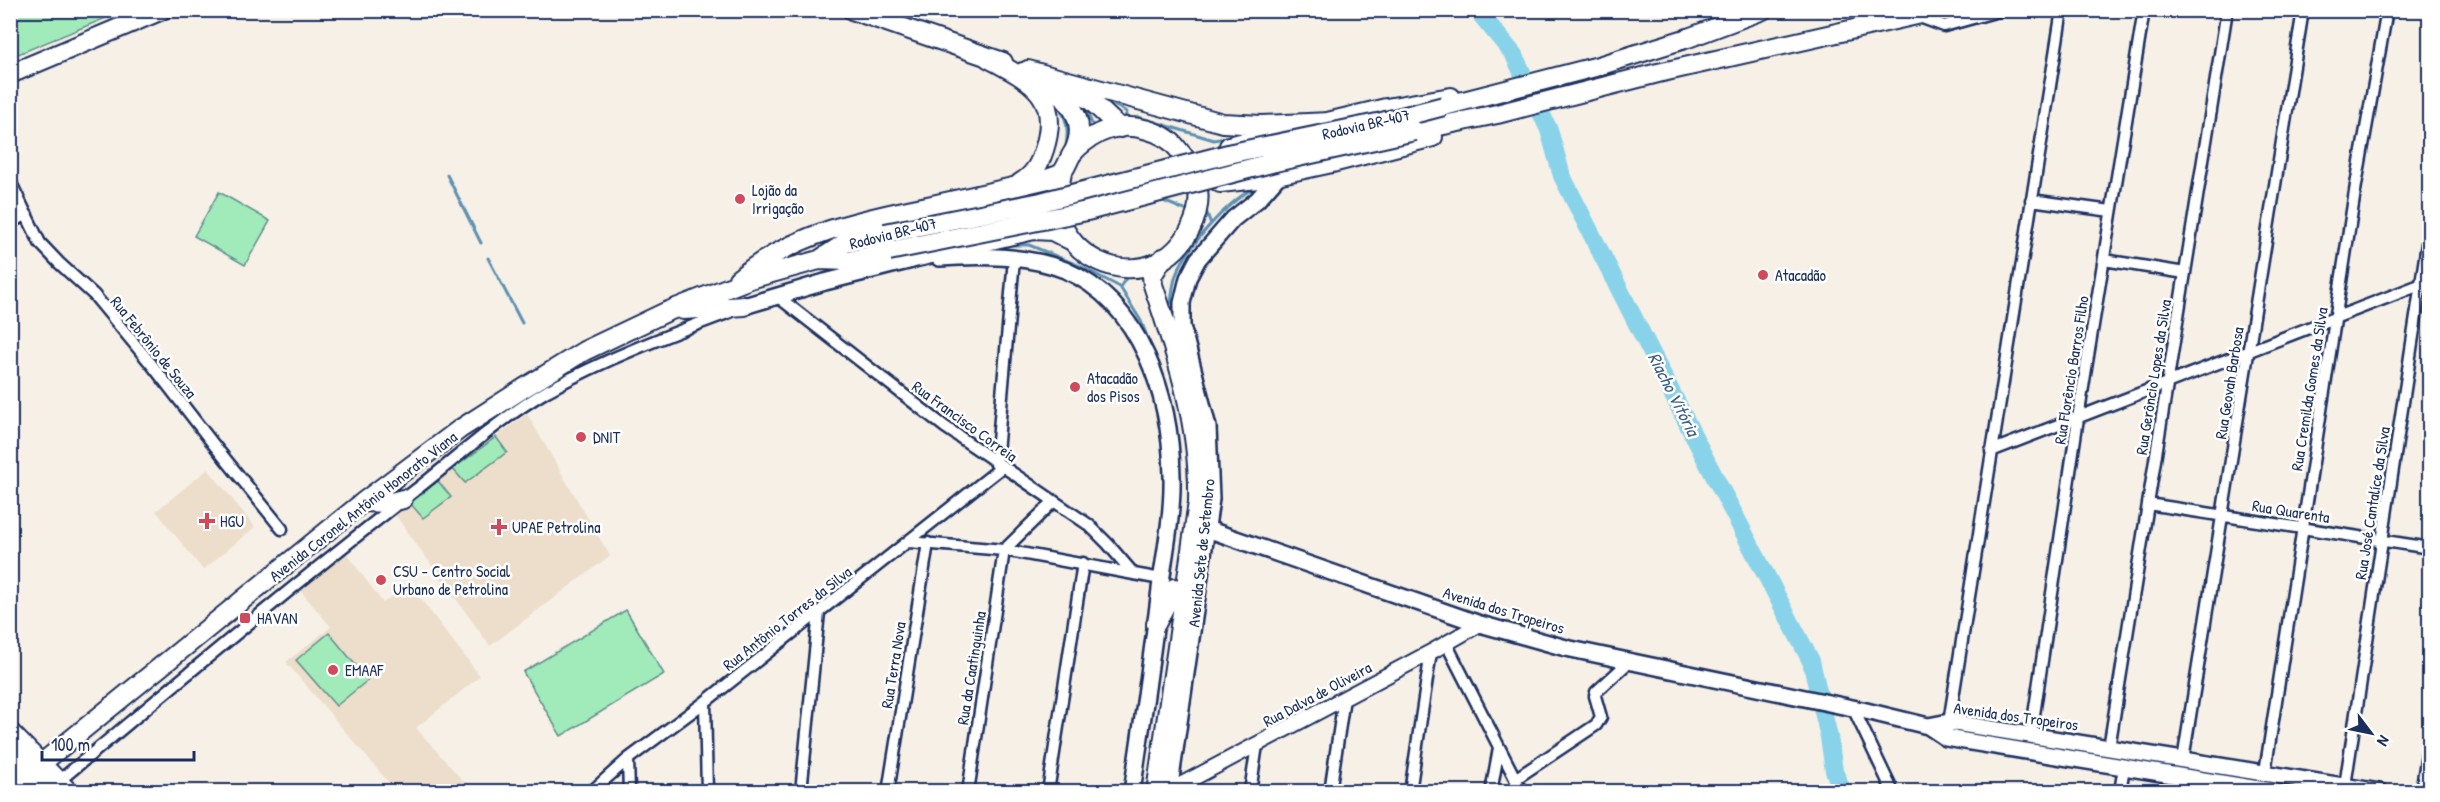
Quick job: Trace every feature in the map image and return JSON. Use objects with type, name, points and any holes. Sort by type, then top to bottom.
[{"type":"main road","points":[[10,74],[157,13],[178,10]]},
{"type":"main road","points":[[852,10],[988,58],[1223,123],[1262,125],[1330,122]]},
{"type":"main road","name":"Rodovia BR-407","points":[[891,248],[1041,202],[1232,153],[1382,122],[1572,73],[1688,38],[1763,10]]},
{"type":"main road","name":"Rodovia BR-407","points":[[819,260],[845,243],[891,248],[1087,211],[1294,157],[1491,116],[1658,73],[1939,10]]},
{"type":"main road","points":[[988,58],[1032,77],[1065,99],[1080,128],[1080,140],[1062,173],[1057,195],[1060,218],[1070,240]]},
{"type":"main road","points":[[988,58],[1030,81],[1043,99],[1050,117],[1050,132],[1035,172],[1012,186]]},
{"type":"main road","points":[[1028,70],[1076,91],[1120,128]]},
{"type":"main road","points":[[1180,152],[1194,155],[1386,108],[1459,95],[1469,99]]},
{"type":"main road","points":[[891,248],[1034,230],[1052,231],[1070,240],[1087,256],[1109,266],[1133,268],[1156,262],[1176,249],[1191,230],[1205,192],[1220,183],[1258,179],[1332,163],[1455,132],[1491,116]]},
{"type":"main road","points":[[1073,153],[1090,138],[1111,129],[1134,127],[1156,132],[1175,144],[1189,162],[1197,183],[1198,207]]},
{"type":"main road","points":[[729,287],[755,265],[806,237],[896,211],[1048,179],[1062,173]]},
{"type":"main road","name":"Avenida Sete de Setembro","points":[[1156,792],[1169,747],[1207,529],[1210,499],[1208,427],[1182,326],[1182,303],[1188,278],[1198,260],[1233,219],[1257,200],[1280,174]]},
{"type":"main road","name":"Avenida Sete de Setembro","points":[[744,306],[777,296],[891,248],[1014,259],[1064,270],[1106,298],[1124,318],[1152,366],[1166,420],[1172,474],[1168,583],[1145,792]]},
{"type":"main road","name":"Avenida Sete de Setembro","points":[[1163,258],[1152,276],[1153,285],[1186,393],[1197,448],[1198,502],[1169,747],[1169,791]]},
{"type":"main road","name":"Avenida Coronel Antônio Honorato Viana","points":[[10,789],[363,502],[460,429],[613,335],[729,287],[819,260]]},
{"type":"main road","name":"Avenida Sete de Setembro","points":[[1133,268],[1143,278],[1176,395],[1188,471],[1187,498],[1168,583]]},
{"type":"main road","points":[[666,312],[744,306]]},
{"type":"main road","points":[[1197,448],[1210,471]]},
{"type":"main road","points":[[363,502],[388,503],[403,499]]},
{"type":"main road","name":"Avenida dos Tropeiros","points":[[1207,529],[1480,624],[1566,648],[1928,726],[1946,738],[2277,792]]},
{"type":"main road","points":[[1132,792],[1156,624],[1168,583]]},
{"type":"main road","name":"Avenida dos Tropeiros","points":[[1928,726],[1949,722],[2380,792]]},
{"type":"main road","points":[[10,732],[35,768]]},
{"type":"main road","points":[[10,754],[35,768],[58,788]]},
{"type":"street","points":[[1917,16],[1944,26],[2002,10]]},
{"type":"street","points":[[1946,738],[2062,10]]},
{"type":"street","name":"Rua Florêncio Barros Filho","points":[[2031,735],[2078,418],[2144,10]]},
{"type":"street","name":"Rua Gerôncio Lopes da Silva","points":[[2109,748],[2227,10]]},
{"type":"street","name":"Rua Geovah Barbosa","points":[[2183,760],[2303,10]]},
{"type":"street","name":"Rua Cremilda Gomes da Silva","points":[[2265,772],[2356,185],[2387,10]]},
{"type":"street","name":"Rua Febrônio de Souza","points":[[10,181],[40,243],[59,264],[94,295],[282,529]]},
{"type":"street","points":[[2031,200],[2111,212]]},
{"type":"street","points":[[10,222],[27,215]]},
{"type":"street","name":"Rua José Cantalíce da Silva","points":[[2345,786],[2382,541],[2425,283],[2430,224]]},
{"type":"street","points":[[999,466],[1014,259]]},
{"type":"street","points":[[2104,260],[2185,273]]},
{"type":"street","points":[[1991,452],[2425,283]]},
{"type":"street","name":"Rua Francisco Correia","points":[[777,296],[945,427],[1100,534],[1132,572]]},
{"type":"street","points":[[58,788],[315,568],[499,425],[547,392],[591,370],[654,341],[744,306]]},
{"type":"street","name":"Rua Antônio Torres da Silva","points":[[591,792],[628,759],[705,702],[909,542],[999,466]]},
{"type":"street","points":[[1004,550],[1053,502]]},
{"type":"street","name":"Rua Quarenta","points":[[2148,504],[2430,548]]},
{"type":"street","points":[[909,542],[1004,550],[1132,572],[1168,583]]},
{"type":"street","name":"Rua Terra Nova","points":[[888,792],[928,543]]},
{"type":"street","name":"Rua da Caatinguinha","points":[[968,792],[1004,550]]},
{"type":"street","points":[[1048,792],[1083,563]]},
{"type":"street","points":[[801,792],[819,612]]},
{"type":"street","name":"Rua Dalva de Oliveira","points":[[1169,791],[1480,624]]},
{"type":"street","points":[[1446,643],[1522,792]]},
{"type":"street","points":[[1410,792],[1431,652]]},
{"type":"street","points":[[1515,779],[1596,725],[1601,717],[1595,696],[1599,687],[1630,661]]},
{"type":"street","points":[[1330,792],[1344,698]]},
{"type":"street","points":[[705,702],[707,792]]},
{"type":"street","points":[[1845,707],[1893,792]]},
{"type":"street","points":[[2421,792],[2430,736]]},
{"type":"street","points":[[1250,792],[1257,745]]},
{"type":"street","points":[[1491,792],[1499,748]]},
{"type":"street","points":[[628,759],[629,792]]},
{"type":"street","points":[[2120,792],[2124,767]]},
{"type":"shaded area","name":"UPAE Petrolina","points":[[527,414],[610,556],[490,646],[394,513]]},
{"type":"shaded area","name":"HGU","points":[[208,469],[255,527],[203,570],[156,511]]},
{"type":"shaded area","points":[[346,553],[383,603],[409,584],[480,676],[416,728],[472,791],[396,791],[286,662],[331,627],[300,590]]},
{"type":"green space","points":[[11,10],[123,10],[123,11],[11,57]]},
{"type":"green space","points":[[219,192],[270,221],[245,265],[194,236]]},
{"type":"green space","points":[[496,437],[507,452],[465,483],[453,469]]},
{"type":"green space","points":[[438,481],[451,497],[423,518],[409,502]]},
{"type":"green space","points":[[626,610],[664,674],[561,736],[523,672]]},
{"type":"green space","name":"EMAAF","points":[[329,633],[368,680],[336,706],[296,660]]},
{"type":"waterway","name":"Riacho Vitória","points":[[1477,10],[1514,55],[1549,130],[1562,176],[1811,661],[1829,737],[1834,771],[1843,792]]},
{"type":"waterway","points":[[1106,101],[1127,112],[1123,121]]},
{"type":"waterway","points":[[1078,103],[1087,113],[1095,130]]},
{"type":"waterway","points":[[1058,105],[1067,127],[1065,150]]},
{"type":"waterway","points":[[1138,117],[1214,140],[1229,137]]},
{"type":"waterway","points":[[447,175],[481,243]]},
{"type":"waterway","points":[[1166,182],[1179,175]]},
{"type":"waterway","points":[[1171,303],[1176,275],[1189,251],[1219,215],[1253,188]]},
{"type":"waterway","points":[[1161,200],[1185,210]]},
{"type":"waterway","points":[[1205,208],[1211,224]]},
{"type":"waterway","points":[[1009,245],[1029,245],[1080,266],[1120,287],[1141,321],[1159,367]]},
{"type":"waterway","points":[[488,258],[522,323]]},
{"type":"waterway","points":[[1120,287],[1128,275]]},
{"type":"place","name":"Lojão da Irrigação","points":[[740,199]]},
{"type":"place","name":"Atacadão","points":[[1763,275]]},
{"type":"place","name":"Atacadão dos Pisos","points":[[1075,387]]},
{"type":"place","name":"DNIT","points":[[581,437]]},
{"type":"place","name":"HGU","points":[[207,521]]},
{"type":"place","name":"UPAE Petrolina","points":[[499,527]]},
{"type":"place","name":"CSU - Centro Social Urbano de Petrolina","points":[[381,580]]},
{"type":"place","name":"HAVAN","points":[[245,618]]},
{"type":"place","name":"EMAAF","points":[[333,670]]}]
